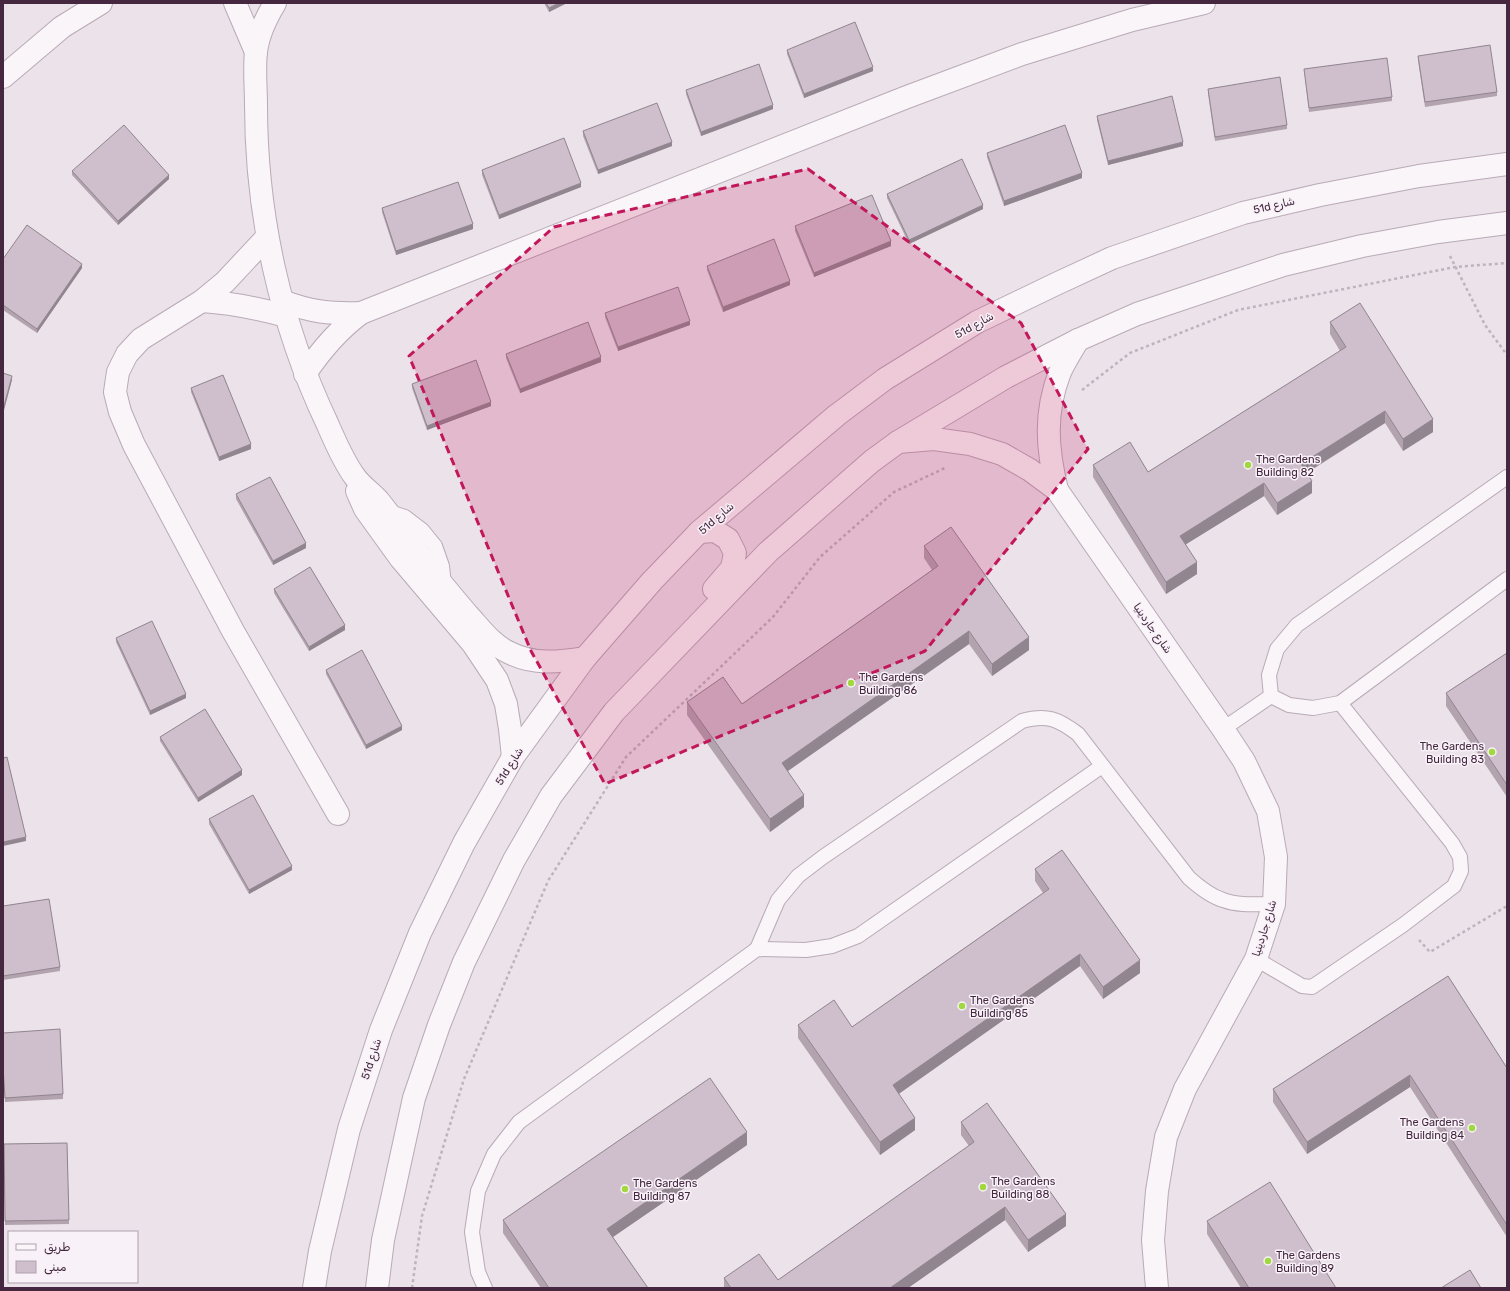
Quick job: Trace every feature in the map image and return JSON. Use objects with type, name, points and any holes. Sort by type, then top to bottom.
[{"type":"street","points":[[3,77],[62,27],[101,3]]},
{"type":"street","points":[[235,3],[256,52]]},
{"type":"street","points":[[275,3],[260,34],[256,52],[256,145],[267,237],[284,309],[305,374],[337,444],[355,478],[378,500],[444,587],[489,639],[509,653],[532,661],[557,662],[585,658]]},
{"type":"street","points":[[305,374],[330,340],[345,325],[361,313],[907,97],[1015,57],[1132,20],[1204,3]]},
{"type":"street","name":"51d شارع","points":[[314,1288],[320,1250],[349,1129],[381,1030],[420,932],[464,843],[513,757],[585,658],[652,581],[699,532],[837,415],[886,379],[977,322],[1112,258],[1243,213],[1320,195],[1411,178],[1507,164]]},
{"type":"street","points":[[377,1288],[383,1240],[414,1098],[464,962],[514,860],[551,796],[614,712],[768,552],[872,461],[898,442],[1006,376],[1078,340],[1137,314],[1283,265],[1362,246],[1438,232],[1507,223]]},
{"type":"street","points":[[267,237],[225,282],[202,301],[141,339],[127,354],[118,372],[115,392],[120,412],[134,445],[233,631],[338,814]]},
{"type":"street","points":[[202,301],[230,303],[258,308],[301,308],[320,312],[361,313]]},
{"type":"street","name":"شارع جاردينيا","points":[[1057,490],[1050,463],[1049,442],[1051,408],[1060,372],[1078,340]]},
{"type":"street","name":"شارع جاردينيا","points":[[898,442],[934,439],[970,444],[1002,454],[1030,470],[1057,490],[1223,729],[1244,762],[1268,810],[1276,858],[1274,904],[1256,959],[1185,1089],[1166,1137],[1157,1191],[1153,1240],[1157,1288]]},
{"type":"street","points":[[355,478],[357,491],[365,509],[401,559],[473,644],[496,680],[506,704],[513,757]]},
{"type":"street","points":[[667,656],[674,638],[683,623],[732,568],[735,553],[728,539],[715,531],[699,532]]},
{"type":"lane","points":[[1271,696],[1269,675],[1276,649],[1297,624],[1507,477]]},
{"type":"lane","points":[[1271,696],[1289,704],[1313,708],[1340,703],[1507,579]]},
{"type":"lane","points":[[1223,729],[1271,696]]},
{"type":"lane","points":[[1256,959],[1302,986],[1312,987],[1403,925],[1454,886],[1461,871],[1460,857],[1452,843],[1340,703]]},
{"type":"lane","points":[[485,1288],[478,1272],[472,1232],[478,1191],[494,1154],[519,1122],[758,949],[778,900],[798,876],[823,857],[1022,721],[1036,717],[1050,718],[1064,723],[1078,734],[1188,878],[1206,892],[1223,900],[1240,904],[1274,904]]},
{"type":"lane","points":[[758,949],[806,950],[832,946],[858,936],[1102,766]]},
{"type":"path","points":[[1438,232],[1485,325],[1507,355]]},
{"type":"path","points":[[1051,408],[1064,404],[1130,353],[1238,310],[1455,267],[1507,263]]},
{"type":"path","points":[[412,1288],[422,1216],[464,1079],[548,881],[626,757],[773,618],[820,557],[894,492],[953,464],[970,444]]},
{"type":"path","points":[[1403,925],[1430,952],[1507,906]]},
{"type":"highlighted area","points":[[808,169],[1021,323],[1088,449],[925,651],[605,784],[531,651],[409,356],[554,227]]},
{"type":"building","points":[[546,3],[559,3],[549,8]]},
{"type":"building","points":[[855,22],[873,67],[804,94],[787,50]]},
{"type":"building","points":[[1490,45],[1497,92],[1425,102],[1418,56]]},
{"type":"building","points":[[1387,58],[1392,97],[1309,108],[1304,69]]},
{"type":"building","points":[[759,64],[773,105],[701,132],[686,90]]},
{"type":"building","points":[[1280,77],[1287,125],[1215,137],[1208,89]]},
{"type":"building","points":[[1172,96],[1183,142],[1108,161],[1097,116]]},
{"type":"building","points":[[657,103],[672,142],[598,170],[583,131]]},
{"type":"building","points":[[124,125],[169,175],[118,221],[72,171]]},
{"type":"building","points":[[1065,125],[1082,173],[1004,201],[987,153]]},
{"type":"building","points":[[564,138],[581,183],[499,215],[482,170]]},
{"type":"building","points":[[962,159],[983,205],[909,240],[887,194]]},
{"type":"building","points":[[458,182],[473,224],[396,251],[382,208]]},
{"type":"building","points":[[872,195],[891,241],[814,273],[795,226]]},
{"type":"building","points":[[27,225],[82,264],[37,329],[3,305],[3,259]]},
{"type":"building","points":[[774,239],[790,281],[723,307],[707,266]]},
{"type":"building","points":[[678,287],[690,321],[618,347],[605,313]]},
{"type":"building","name":"The Gardens Building 82","points":[[1360,303],[1433,419],[1403,439],[1385,411],[1301,464],[1312,481],[1277,503],[1264,483],[1180,536],[1197,562],[1166,582],[1093,465],[1130,442],[1148,472],[1346,347],[1330,322]]},
{"type":"building","points":[[588,322],[601,357],[520,389],[506,354]]},
{"type":"building","points":[[476,360],[491,402],[427,426],[412,384]]},
{"type":"building","points":[[3,373],[12,376],[3,410]]},
{"type":"building","points":[[223,375],[251,444],[219,457],[191,388]]},
{"type":"building","points":[[270,477],[306,543],[273,561],[236,494]]},
{"type":"building","name":"The Gardens Building 86","points":[[951,527],[1029,637],[992,664],[969,631],[782,763],[804,795],[770,819],[687,702],[723,677],[742,704],[938,566],[924,546]]},
{"type":"building","points":[[310,567],[345,625],[309,647],[274,589]]},
{"type":"building","points":[[152,621],[186,694],[150,711],[116,638]]},
{"type":"building","points":[[362,650],[402,726],[366,745],[326,670]]},
{"type":"building","name":"The Gardens Building 83","points":[[1507,653],[1507,785],[1446,693]]},
{"type":"building","points":[[205,709],[242,770],[198,798],[160,737]]},
{"type":"building","points":[[7,757],[26,837],[3,842],[3,758]]},
{"type":"building","points":[[253,795],[292,866],[249,890],[209,819]]},
{"type":"building","name":"The Gardens Building 85","points":[[1062,850],[1140,960],[1103,987],[1080,954],[893,1085],[915,1118],[880,1142],[798,1025],[834,1000],[852,1027],[1049,889],[1035,869]]},
{"type":"building","points":[[49,899],[60,967],[3,976],[3,906]]},
{"type":"building","name":"The Gardens Building 84","points":[[1448,976],[1507,1068],[1507,1225],[1410,1075],[1307,1142],[1273,1089]]},
{"type":"building","points":[[60,1029],[63,1094],[5,1098],[3,1033]]},
{"type":"building","name":"The Gardens Building 87","points":[[710,1078],[747,1132],[607,1229],[648,1288],[549,1288],[503,1220]]},
{"type":"building","name":"The Gardens Building 88","points":[[987,1103],[1066,1214],[1028,1240],[1005,1207],[890,1288],[731,1288],[724,1278],[759,1254],[778,1280],[974,1142],[961,1122]]},
{"type":"building","points":[[67,1143],[69,1220],[5,1221],[4,1144]]},
{"type":"building","name":"The Gardens Building 89","points":[[1270,1182],[1336,1288],[1249,1288],[1207,1221]]},
{"type":"building","points":[[1470,1270],[1481,1288],[1441,1288]]},
{"type":"place","name":"The Gardens Building 82","points":[[1248,465]]},
{"type":"place","name":"The Gardens Building 86","points":[[851,683]]},
{"type":"place","name":"The Gardens Building 83","points":[[1492,752]]},
{"type":"place","name":"The Gardens Building 85","points":[[962,1006]]},
{"type":"place","name":"The Gardens Building 84","points":[[1472,1128]]},
{"type":"place","name":"The Gardens Building 88","points":[[983,1187]]},
{"type":"place","name":"The Gardens Building 87","points":[[625,1189]]},
{"type":"place","name":"The Gardens Building 89","points":[[1268,1261]]}]
